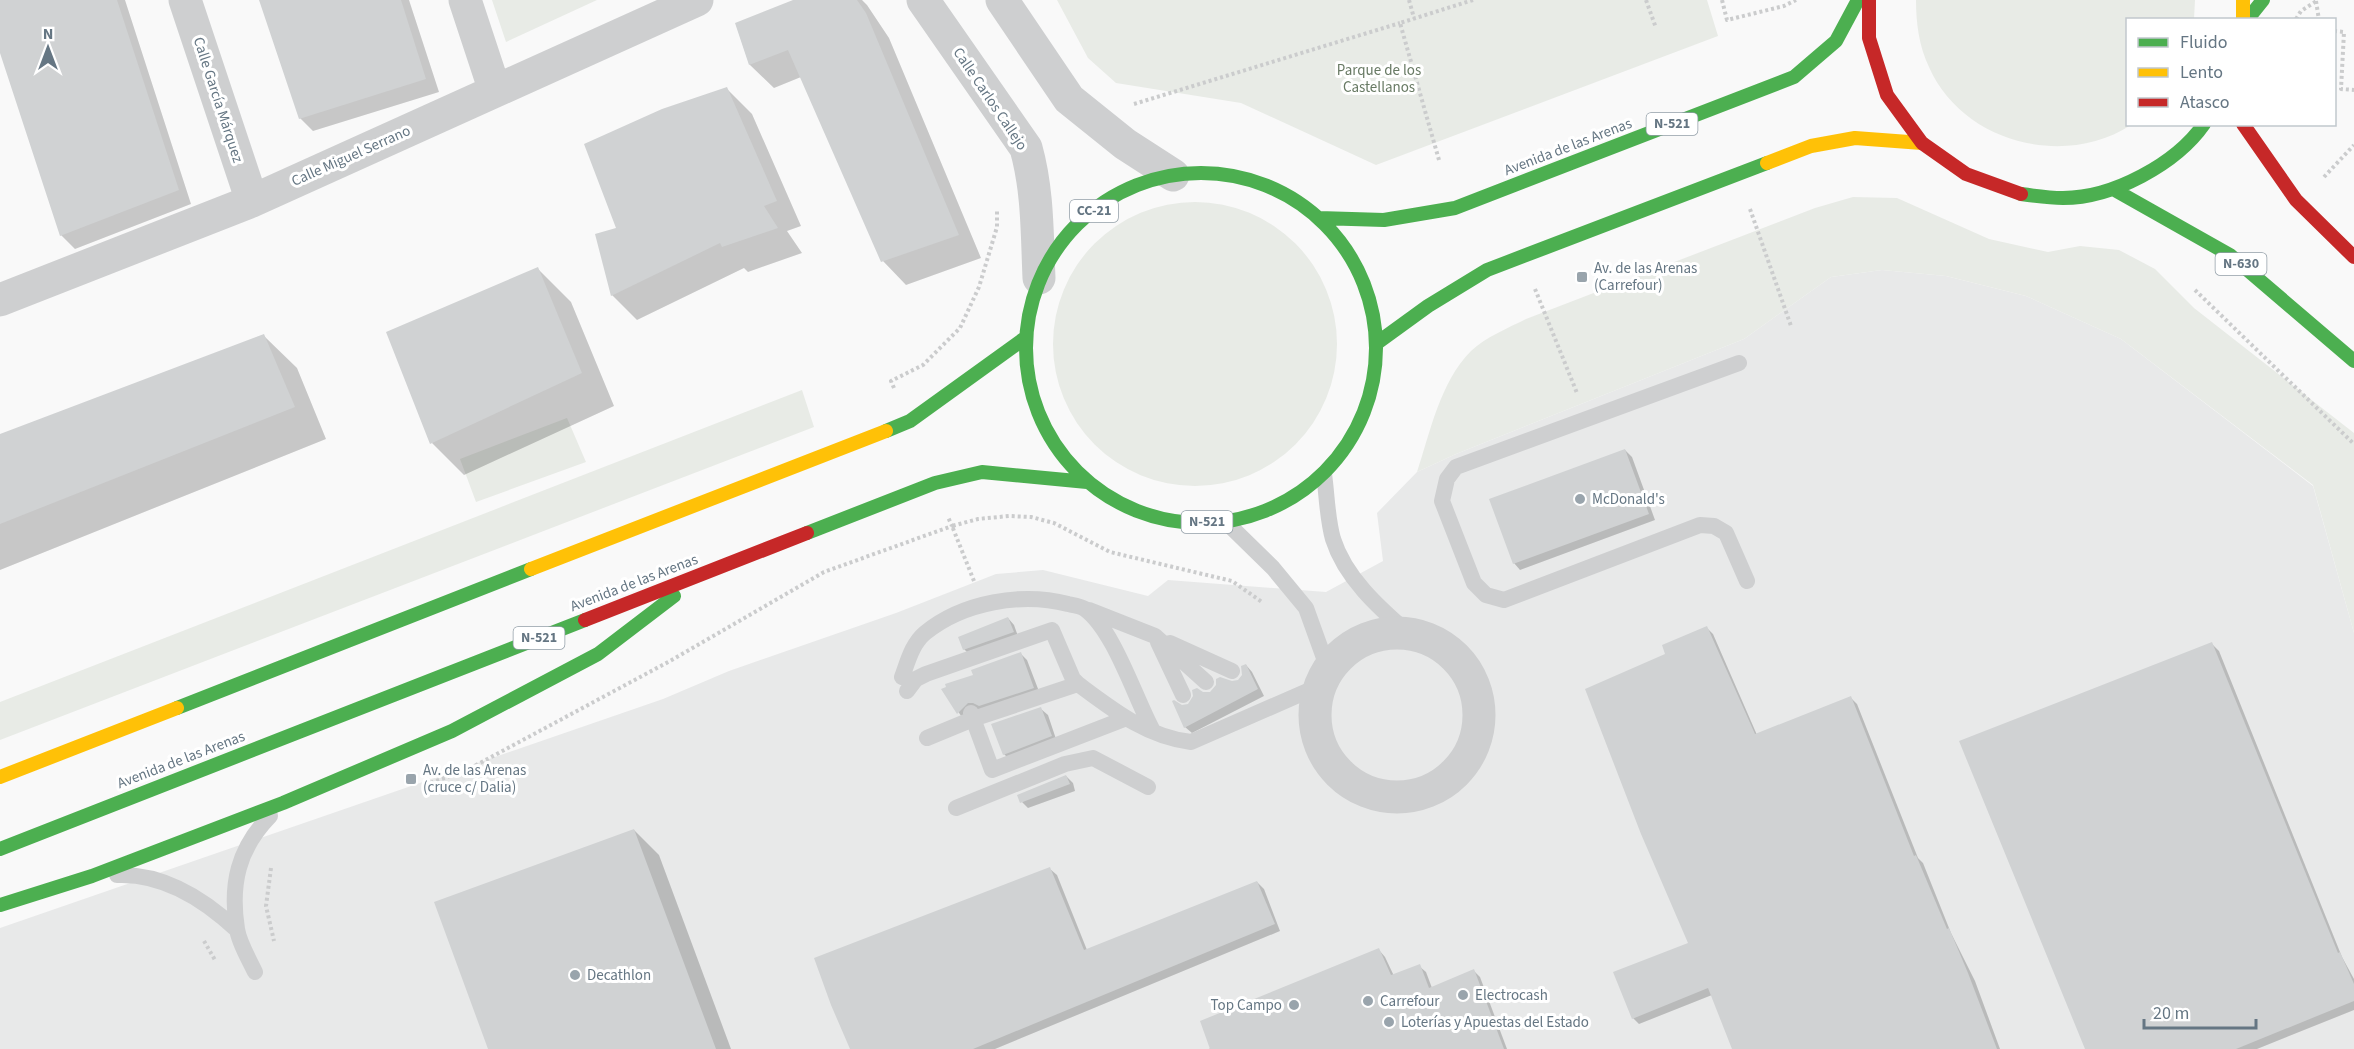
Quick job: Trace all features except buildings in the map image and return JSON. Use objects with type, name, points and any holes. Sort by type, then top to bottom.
[{"type":"main road","name":"Avenida de las Arenas","points":[[1319,218],[1384,220],[1455,208],[1794,77],[1836,41],[1858,0]]},
{"type":"main road","points":[[1869,0],[1869,39],[1887,95],[1922,143],[1966,174],[2017,194],[2065,198],[2113,189],[2157,168],[2194,138],[2203,126]]},
{"type":"main road","points":[[2242,0],[2245,18]]},
{"type":"main road","points":[[2247,18],[2264,0]]},
{"type":"main road","points":[[2244,126],[2296,200],[2354,257]]},
{"type":"main road","points":[[1377,343],[1428,306],[1487,270],[1810,146],[1855,138],[1922,143]]},
{"type":"main road","name":"CC-21","points":[[1039,278],[1071,229],[1118,193],[1173,175]]},
{"type":"main road","name":"N-521","points":[[1039,278],[1029,308],[1025,338],[1030,392],[1052,442],[1087,482],[1129,509],[1177,523],[1226,522],[1279,506],[1324,474],[1354,436],[1372,391],[1377,343],[1369,296],[1349,254],[1319,218],[1275,189],[1225,175],[1173,175]]},
{"type":"main road","name":"N-630","points":[[2113,189],[2230,255],[2354,361]]},
{"type":"main road","points":[[0,777],[910,421],[1025,338]]},
{"type":"main road","name":"Avenida de las Arenas","points":[[0,849],[935,483],[982,472],[1087,482]]},
{"type":"main road","points":[[0,904],[18,901],[92,876],[283,803],[452,731],[598,654],[704,573]]},
{"type":"street","name":"Calle García Márquez","points":[[185,0],[252,201]]},
{"type":"street","points":[[465,0],[495,91]]},
{"type":"street","name":"Calle Miguel Serrano","points":[[0,300],[252,201],[697,0]]},
{"type":"street","name":"Calle Carlos Callejo","points":[[923,0],[1026,148],[1035,194],[1039,278]]},
{"type":"street","points":[[1002,0],[1069,99],[1125,144],[1173,175]]},
{"type":"street","points":[[1407,632],[1430,639],[1450,650],[1466,667],[1476,688],[1480,704],[1480,720],[1476,743],[1465,763],[1449,779],[1430,791],[1406,796],[1382,796],[1359,788],[1339,773],[1326,756],[1317,736],[1314,714],[1324,677],[1344,652],[1362,639],[1384,633],[1407,632]]},
{"type":"lane","points":[[1739,363],[1456,467],[1447,479],[1442,501],[1474,583],[1486,595],[1504,600],[1700,525],[1714,526],[1726,533],[1747,581]]},
{"type":"lane","points":[[1324,474],[1333,539],[1346,565],[1373,602],[1407,632]]},
{"type":"lane","points":[[1226,522],[1273,568],[1306,608],[1324,677],[1191,742],[1169,740],[1124,719],[1078,684],[1073,679],[1052,630],[955,672],[926,674],[905,684],[914,645],[924,634],[945,619],[1020,598],[1047,598],[1084,608],[1232,670]]},
{"type":"lane","points":[[1084,608],[1109,635],[1152,731]]},
{"type":"lane","points":[[1155,636],[1206,682]]},
{"type":"lane","points":[[1155,636],[1183,695]]},
{"type":"lane","points":[[927,738],[977,715],[1078,684]]},
{"type":"lane","points":[[977,715],[992,770],[1124,719]]},
{"type":"lane","points":[[956,808],[1065,764],[1093,758],[1148,787]]},
{"type":"lane","points":[[255,972],[237,930],[234,879],[241,856],[256,830],[283,803]]},
{"type":"lane","points":[[92,876],[133,874],[184,889],[216,910],[237,930]]},
{"type":"path","points":[[1409,0],[1414,18]]},
{"type":"path","points":[[1091,117],[1470,0]]},
{"type":"path","points":[[1646,0],[1656,28]]},
{"type":"path","points":[[1722,0],[1727,20],[1784,6],[1796,0]]},
{"type":"path","points":[[2297,18],[2301,11],[2317,0],[2319,18]]},
{"type":"path","points":[[1400,23],[1439,159]]},
{"type":"path","points":[[2336,31],[2344,32],[2341,89],[2354,90]]},
{"type":"path","points":[[2323,178],[2354,145]]},
{"type":"path","points":[[1738,174],[1791,326]]},
{"type":"path","points":[[910,421],[891,381],[923,364],[960,328],[979,287],[996,227],[997,206]]},
{"type":"path","points":[[1522,257],[1587,418]]},
{"type":"path","points":[[2195,290],[2354,444]]},
{"type":"path","points":[[968,566],[952,526],[978,519],[1009,516],[1031,517],[1054,523],[1110,552],[1232,581],[1265,604]]},
{"type":"path","points":[[201,935],[216,960]]},
{"type":"shaded area","points":[[1882,270],[1946,276],[2026,296],[2121,339],[2313,486],[2354,633],[2354,1049],[0,1049],[0,928],[663,699],[729,671],[896,613],[996,574],[1043,570],[1148,596],[1168,580],[1326,592],[1383,561],[1377,513],[1417,472],[1456,454],[1744,339],[1831,277]]},
{"type":"green space","points":[[492,0],[597,0],[506,42]]},
{"type":"green space","name":"Parque de los Castellanos","points":[[1057,0],[1707,0],[1718,36],[1376,165],[1241,103],[1116,83],[1088,58]]},
{"type":"green space","points":[[1916,0],[2195,0],[2194,18],[2126,18],[2126,126],[2129,126],[2104,138],[2075,145],[2046,146],[2017,141],[1989,130],[1965,114],[1944,93],[1929,67],[1920,43]]},
{"type":"green space","points":[[1853,197],[1897,198],[1989,239],[2048,252],[2080,246],[2119,250],[2155,269],[2194,308],[2354,433],[2354,633],[2313,485],[2121,339],[2026,296],[1946,276],[1882,270],[1831,277],[1744,339],[1456,454],[1417,472],[1437,409],[1451,378],[1471,351],[1483,341],[1526,319],[1815,208]]},
{"type":"green space","points":[[1195,202],[1236,208],[1262,219],[1285,234],[1305,254],[1320,277],[1331,303],[1337,344],[1331,385],[1320,411],[1305,434],[1285,454],[1262,469],[1236,480],[1195,486],[1154,480],[1128,469],[1105,454],[1085,434],[1070,411],[1059,385],[1053,344],[1059,303],[1070,277],[1085,254],[1105,234],[1128,219],[1154,208]]},
{"type":"green space","points":[[802,390],[814,427],[0,740],[0,702]]},
{"type":"green space","points":[[567,418],[586,462],[476,502],[460,459]]},
{"type":"traffic: fast","points":[[1319,218],[1384,220],[1455,208],[1794,77],[1836,41],[1858,0]]},
{"type":"traffic: fast","points":[[2249,18],[2263,0]]},
{"type":"traffic: fast","points":[[2021,194],[2058,198],[2082,196],[2122,185],[2160,165],[2192,139],[2202,126]]},
{"type":"traffic: fast","points":[[1377,343],[1428,306],[1487,270],[1767,163]]},
{"type":"traffic: fast","points":[[1201,173],[1235,177],[1268,187],[1298,203],[1325,224],[1346,251],[1362,281],[1372,314],[1376,348],[1372,382],[1362,415],[1346,445],[1325,472],[1298,493],[1268,509],[1235,519],[1201,523],[1167,519],[1134,509],[1104,493],[1077,472],[1056,445],[1040,415],[1030,382],[1026,348],[1030,314],[1040,281],[1056,251],[1077,224],[1104,203],[1134,187],[1167,177],[1201,173]]},
{"type":"traffic: fast","points":[[2113,189],[2230,255],[2354,361]]},
{"type":"traffic: fast","points":[[886,431],[910,421],[1025,338]]},
{"type":"traffic: fast","points":[[807,533],[935,483],[982,472],[1087,482]]},
{"type":"traffic: fast","points":[[177,708],[531,569]]},
{"type":"traffic: fast","points":[[0,905],[92,876],[283,803],[452,731],[598,654],[674,596]]},
{"type":"traffic: fast","points":[[0,849],[585,620]]},
{"type":"traffic: slow","points":[[2243,0],[2243,18]]},
{"type":"traffic: slow","points":[[1767,163],[1811,146],[1855,138],[1922,143]]},
{"type":"traffic: slow","points":[[531,569],[886,431]]},
{"type":"traffic: slow","points":[[0,777],[177,708]]},
{"type":"traffic: jam","points":[[1869,0],[1869,38],[1887,95],[1922,143],[1966,174],[2021,194]]},
{"type":"traffic: jam","points":[[2244,126],[2296,200],[2354,257]]},
{"type":"traffic: jam","points":[[585,620],[807,533]]},
{"type":"place","name":"Av. de las Arenas (Carrefour)","points":[[1582,277]]},
{"type":"place","name":"McDonald's","points":[[1580,499]]},
{"type":"place","name":"Av. de las Arenas (cruce c/ Dalia)","points":[[411,779]]},
{"type":"place","name":"Decathlon","points":[[575,975]]},
{"type":"place","name":"Electrocash","points":[[1463,995]]},
{"type":"place","name":"Carrefour","points":[[1368,1001]]},
{"type":"place","name":"Top Campo","points":[[1294,1005]]},
{"type":"place","name":"Loterías y Apuestas del Estado","points":[[1389,1022]]}]
